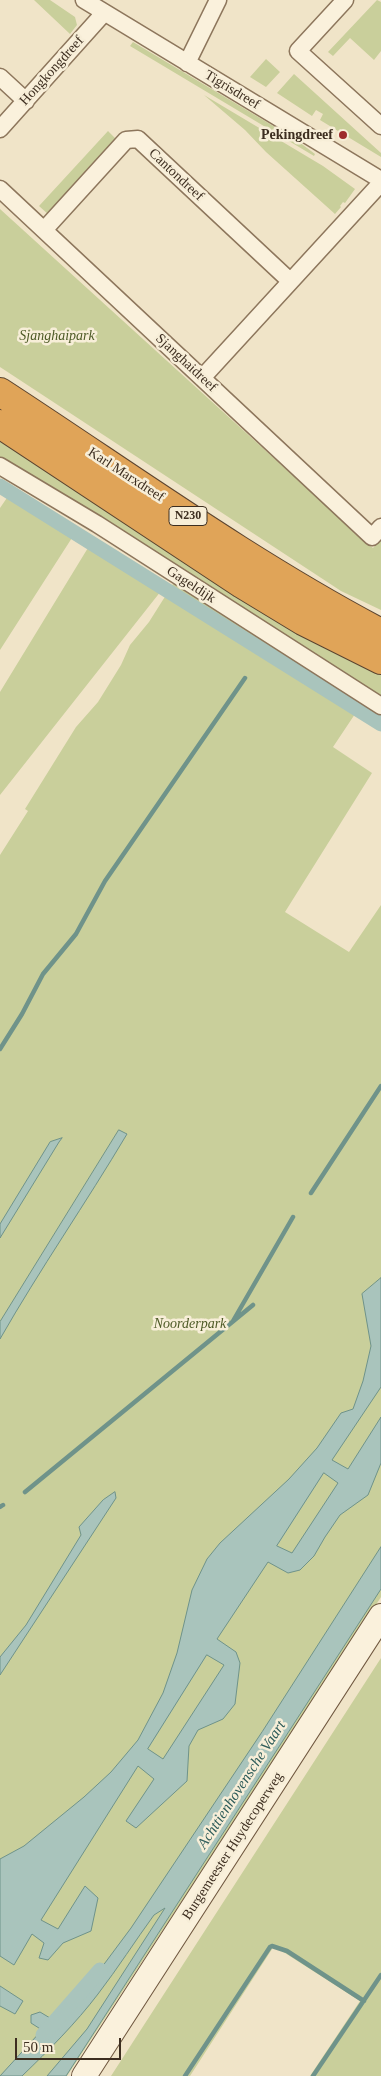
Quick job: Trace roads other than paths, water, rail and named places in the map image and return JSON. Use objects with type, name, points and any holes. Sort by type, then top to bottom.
[{"type":"highway","name":"Karl Marxdreef","points":[[0,392],[262,564],[321,601],[381,633]]},
{"type":"highway","name":"Karl Marxdreef","points":[[0,424],[303,621],[381,660]]},
{"type":"street","name":"Tigrisdreef","points":[[84,0],[381,181]]},
{"type":"street","points":[[187,63],[218,0]]},
{"type":"street","points":[[345,0],[298,52],[381,126]]},
{"type":"street","name":"Hongkongdreef","points":[[0,129],[104,13]]},
{"type":"street","points":[[0,77],[26,101]]},
{"type":"street","name":"Cantondreef","points":[[44,230],[126,140],[138,139],[290,281]]},
{"type":"street","points":[[202,378],[381,181]]},
{"type":"street","name":"Sjanghaidreef","points":[[0,190],[202,378],[377,532]]},
{"type":"street","name":"Gageldijk","points":[[0,466],[97,524],[381,706]]},
{"type":"street","name":"Burgemeester Huydecoperweg","points":[[84,2076],[381,1616]]},
{"type":"water","points":[[119,1130],[127,1134],[0,1339],[0,1322]]},
{"type":"water","points":[[62,1138],[0,1238],[0,1224],[50,1142]]},
{"type":"water","points":[[381,1278],[381,1387],[332,1460],[348,1469],[381,1417],[381,1463],[368,1495],[340,1515],[314,1556],[300,1570],[288,1573],[268,1562],[217,1639],[236,1652],[240,1663],[235,1704],[223,1719],[198,1730],[189,1746],[187,1781],[136,1828],[126,1821],[154,1779],[138,1766],[41,1920],[58,1929],[85,1886],[98,1898],[91,1931],[63,1943],[48,1960],[39,1958],[44,1943],[32,1934],[14,1965],[0,1956],[0,1859],[24,1846],[84,1797],[111,1772],[138,1740],[163,1693],[177,1653],[192,1590],[207,1559],[220,1543],[289,1479],[317,1448],[341,1413],[353,1409],[363,1381],[371,1346],[362,1294]],"holes":[[[324,1473],[338,1483],[292,1553],[277,1546]],[[207,1655],[224,1665],[163,1759],[148,1749]]]},
{"type":"water","points":[[115,1492],[116,1498],[0,1675],[0,1657],[26,1625],[81,1535],[79,1527],[103,1500]]},
{"type":"water","points":[[381,1547],[381,1589],[66,2076],[47,2076],[87,2029],[165,1908],[154,1915],[98,1994],[52,2046],[22,2076],[0,2076],[42,2030],[31,2023],[31,2015],[40,2012],[55,2021],[93,1979],[131,1928],[262,1732]]},
{"type":"water","points":[[0,1986],[23,2001],[15,2014],[0,2006]]},
{"type":"waterway","points":[[0,486],[381,724]]},
{"type":"waterway","points":[[0,1049],[22,1014],[43,974],[76,934],[105,881],[245,678]]},
{"type":"waterway","points":[[311,1193],[381,1086]]},
{"type":"waterway","points":[[233,1321],[293,1217]]},
{"type":"waterway","points":[[25,1492],[253,1305]]},
{"type":"waterway","points":[[185,2076],[272,1946],[287,1951],[364,2001]]},
{"type":"waterway","name":"Achttienhovensche Vaart","points":[[43,2035],[100,1970]]},
{"type":"waterway","points":[[313,2076],[381,1975]]},
{"type":"place","name":"Pekingdreef","points":[[343,135]]},
{"type":"park label","name":"Sjanghaipark","points":[[57,336]]},
{"type":"park label","name":"Noorderpark","points":[[190,1324]]}]
